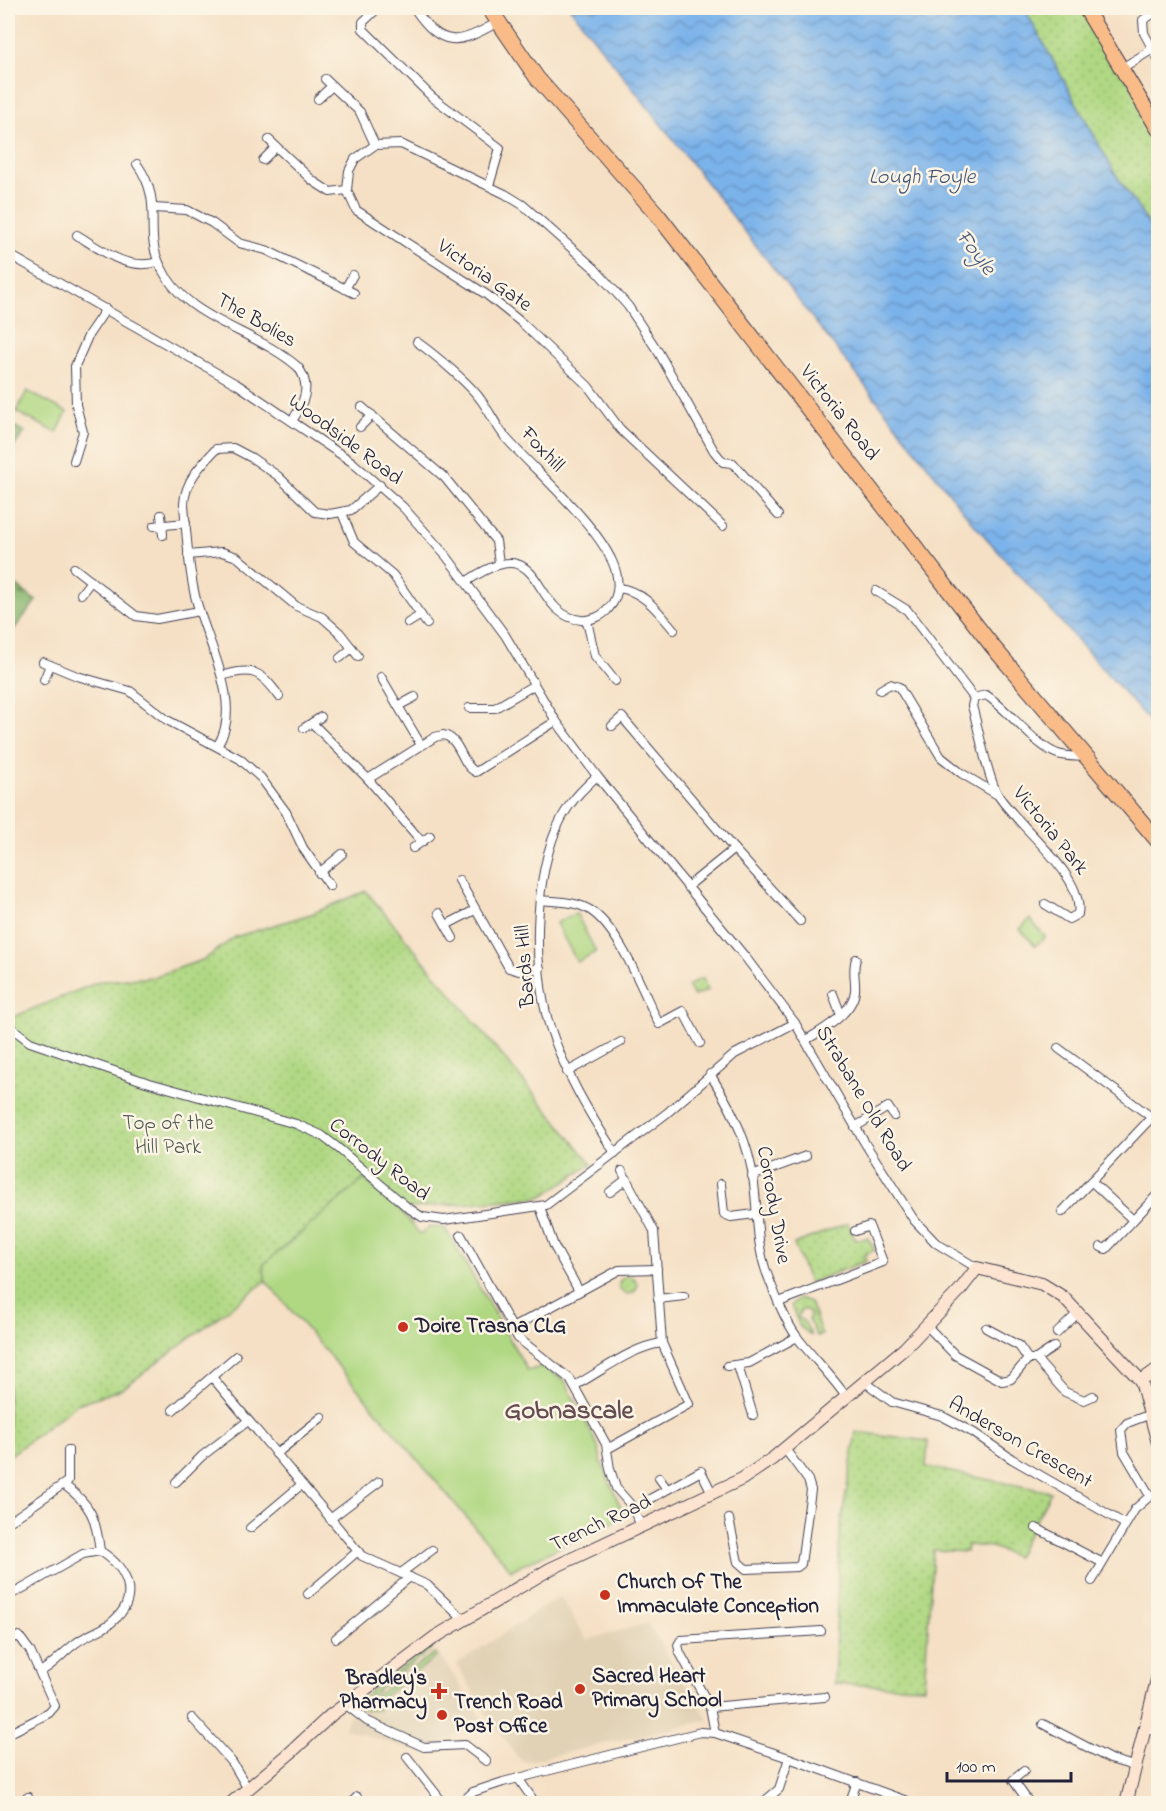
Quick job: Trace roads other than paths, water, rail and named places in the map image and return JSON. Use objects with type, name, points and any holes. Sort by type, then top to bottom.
[{"type":"highway","name":"Victoria Road","points":[[489,8],[537,78],[657,214],[993,647],[1158,841]]},
{"type":"main road","points":[[1084,8],[1158,129]]},
{"type":"street","points":[[378,8],[363,22],[363,29],[432,97],[500,148],[489,186]]},
{"type":"street","points":[[414,8],[429,26],[445,38],[472,38],[498,22]]},
{"type":"street","points":[[1156,12],[1143,20],[1144,33],[1158,59]]},
{"type":"street","points":[[1122,68],[1153,49]]},
{"type":"street","points":[[318,99],[328,82],[360,112],[375,145]]},
{"type":"street","points":[[263,160],[272,143],[314,181],[330,192],[347,190],[349,171],[355,159],[375,145],[401,144],[523,205],[612,285],[653,343],[714,451],[723,462],[733,463],[778,515]]},
{"type":"street","name":"The Bolies","points":[[137,164],[151,186],[154,240],[158,262],[182,299],[298,367],[307,384],[305,398],[292,421]]},
{"type":"street","points":[[134,179],[144,173]]},
{"type":"street","name":"Victoria Gate","points":[[347,190],[356,210],[487,295],[522,323],[588,386],[620,429],[723,526]]},
{"type":"street","points":[[154,208],[187,210],[212,223],[239,243],[266,250],[354,293]]},
{"type":"street","points":[[77,235],[127,264],[143,266],[158,262]]},
{"type":"street","points":[[79,249],[86,240]]},
{"type":"street","name":"Woodside Road","points":[[8,254],[238,385],[380,485],[425,531],[466,582],[505,635],[556,721],[597,776]]},
{"type":"street","points":[[345,289],[353,275]]},
{"type":"street","points":[[74,461],[83,432],[76,405],[75,366],[89,334],[106,309]]},
{"type":"street","name":"Foxhill","points":[[430,338],[420,344],[480,398],[504,436],[595,535],[612,560],[617,574],[618,588]]},
{"type":"street","points":[[362,407],[445,478],[495,541],[500,564]]},
{"type":"street","points":[[360,427],[372,415]]},
{"type":"street","points":[[218,746],[228,724],[222,676],[198,611],[188,555],[184,493],[196,471],[216,449],[233,448],[278,476],[315,512],[342,513],[364,501],[380,485]]},
{"type":"street","points":[[342,513],[354,542],[393,575],[427,624]]},
{"type":"street","points":[[161,515],[158,526],[163,536]]},
{"type":"street","points":[[158,526],[186,523]]},
{"type":"street","points":[[188,555],[222,552],[237,557],[296,606],[322,617],[358,656]]},
{"type":"street","points":[[466,582],[480,572],[500,564],[518,565],[535,576],[553,607],[568,619],[587,621],[608,611],[615,601],[618,588],[637,593],[651,603],[674,630]]},
{"type":"street","points":[[74,568],[136,616],[157,619],[198,611]]},
{"type":"street","points":[[81,594],[91,581]]},
{"type":"street","name":"Victoria Park","points":[[876,591],[908,610],[974,698],[972,706],[996,794],[1071,882],[1080,902],[1078,914],[1069,919],[1045,904]]},
{"type":"street","points":[[408,623],[421,615]]},
{"type":"street","points":[[587,621],[595,657],[615,681]]},
{"type":"street","points":[[340,658],[352,648]]},
{"type":"street","points":[[44,680],[46,664],[130,691],[167,720],[240,759],[261,778],[286,812],[303,848],[330,886]]},
{"type":"street","points":[[222,676],[241,671],[255,672],[266,678],[279,692]]},
{"type":"street","points":[[381,677],[421,745]]},
{"type":"street","points":[[880,690],[890,684],[899,687],[941,757],[961,773],[996,794]]},
{"type":"street","points":[[469,708],[495,708],[534,685]]},
{"type":"street","points":[[974,698],[986,695],[998,703],[1039,742],[1057,754],[1086,757]]},
{"type":"street","points":[[398,706],[415,697]]},
{"type":"street","points":[[321,717],[308,726],[368,779],[422,842]]},
{"type":"street","points":[[612,726],[622,717],[734,849],[800,921]]},
{"type":"street","points":[[368,779],[435,737],[448,736],[470,768],[476,771],[556,721]]},
{"type":"street","name":"Strabane Old Road","points":[[597,776],[746,958],[795,1023],[855,1127],[914,1220],[936,1243],[977,1268],[1052,1288],[1141,1381]]},
{"type":"street","name":"Bards Hill","points":[[597,776],[568,807],[553,838],[540,900],[540,968],[549,1023],[567,1072],[581,1101],[615,1154]]},
{"type":"street","points":[[414,848],[430,836]]},
{"type":"street","points":[[687,887],[734,849]]},
{"type":"street","points":[[319,873],[342,854]]},
{"type":"street","points":[[459,880],[509,968],[519,971],[540,968]]},
{"type":"street","points":[[540,900],[578,904],[590,910],[616,940],[659,1024],[683,1011],[700,1043]]},
{"type":"street","points":[[446,925],[475,910]]},
{"type":"street","points":[[439,913],[453,938]]},
{"type":"street","points":[[806,1040],[851,1006],[855,994],[853,967],[856,959]]},
{"type":"street","points":[[833,994],[841,1015]]},
{"type":"street","name":"Corrody Road","points":[[8,1025],[30,1042],[146,1082],[296,1124],[321,1135],[406,1207],[422,1217],[444,1220],[540,1207],[615,1154],[735,1054],[795,1023]]},
{"type":"street","points":[[567,1072],[621,1042]]},
{"type":"street","points":[[1058,1048],[1155,1119],[1090,1181],[1062,1212]]},
{"type":"street","name":"Corrody Drive","points":[[710,1074],[737,1122],[752,1176],[761,1254],[779,1302],[797,1337],[833,1377],[847,1398]]},
{"type":"street","points":[[855,1127],[888,1107],[894,1116]]},
{"type":"street","points":[[752,1176],[806,1156]]},
{"type":"street","points":[[607,1449],[687,1408],[689,1404],[662,1344],[654,1231],[624,1175],[610,1192]]},
{"type":"street","points":[[1090,1181],[1133,1220]]},
{"type":"street","points":[[721,1184],[724,1214],[731,1217],[755,1214]]},
{"type":"street","points":[[1101,1247],[1106,1249],[1158,1194]]},
{"type":"street","points":[[540,1207],[554,1246],[579,1291]]},
{"type":"street","points":[[779,1302],[883,1263],[869,1226],[855,1231]]},
{"type":"street","points":[[461,1235],[518,1338],[564,1374],[574,1386],[607,1449],[612,1479],[641,1525]]},
{"type":"street","points":[[467,1246],[477,1241]]},
{"type":"street","name":"Trench Road","points":[[230,1803],[345,1704],[410,1653],[550,1569],[742,1479],[785,1449],[905,1348],[960,1290],[977,1268]]},
{"type":"street","points":[[512,1328],[619,1270],[657,1269]]},
{"type":"street","points":[[658,1299],[684,1296]]},
{"type":"street","points":[[1057,1333],[1078,1313]]},
{"type":"street","points":[[926,1325],[955,1355],[1002,1381],[1011,1379],[1032,1359],[1054,1347]]},
{"type":"street","points":[[986,1328],[1019,1346],[1065,1392],[1084,1400],[1093,1396]]},
{"type":"street","points":[[727,1366],[738,1366],[757,1359],[797,1337]]},
{"type":"street","points":[[574,1386],[636,1351],[651,1345],[662,1344]]},
{"type":"street","points":[[172,1410],[236,1356]]},
{"type":"street","points":[[738,1366],[753,1415]]},
{"type":"street","points":[[1158,1368],[1141,1381],[1158,1443]]},
{"type":"street","points":[[212,1377],[362,1556],[427,1586],[464,1620]]},
{"type":"street","name":"Anderson Crescent","points":[[866,1382],[892,1402],[942,1416],[974,1433],[1011,1459],[1125,1524]]},
{"type":"street","points":[[1092,1581],[1101,1562],[1135,1509],[1150,1496],[1124,1452],[1122,1430],[1127,1423],[1151,1414]]},
{"type":"street","points":[[276,1454],[322,1417]]},
{"type":"street","points":[[176,1482],[202,1456],[248,1421]]},
{"type":"street","points":[[729,1519],[738,1562],[746,1569],[797,1567],[801,1564],[811,1490],[808,1480],[785,1449]]},
{"type":"street","points":[[12,1520],[64,1485],[70,1472],[68,1450]]},
{"type":"street","points":[[650,1499],[701,1471],[712,1493]]},
{"type":"street","points":[[659,1478],[667,1489]]},
{"type":"street","points":[[330,1519],[379,1482]]},
{"type":"street","points":[[40,1672],[56,1664],[75,1643],[111,1623],[127,1606],[129,1596],[127,1583],[120,1566],[100,1551],[94,1518],[88,1505],[64,1485]]},
{"type":"street","points":[[250,1528],[301,1485]]},
{"type":"street","points":[[1036,1528],[1101,1562]]},
{"type":"street","points":[[336,1638],[432,1550]]},
{"type":"street","points":[[8,1590],[11,1594],[83,1554],[100,1551]]},
{"type":"street","points":[[308,1594],[358,1551]]},
{"type":"street","points":[[715,1733],[710,1707],[680,1653],[678,1645],[681,1640],[821,1630]]},
{"type":"street","points":[[8,1640],[19,1636],[40,1672],[55,1706],[49,1713],[8,1734]]},
{"type":"street","points":[[1126,1803],[1137,1767],[1153,1730],[1158,1676]]},
{"type":"street","points":[[710,1707],[825,1697]]},
{"type":"street","points":[[345,1704],[367,1721],[424,1747],[465,1745],[486,1761]]},
{"type":"street","points":[[192,1718],[232,1762],[252,1803]]},
{"type":"street","points":[[1042,1724],[1110,1759],[1137,1767]]},
{"type":"street","points":[[460,1803],[479,1790],[518,1778],[572,1767],[687,1734],[715,1733],[915,1803]]},
{"type":"street","points":[[406,1757],[444,1803]]},
{"type":"street","points":[[761,1803],[778,1789],[789,1758]]},
{"type":"street","points":[[1024,1771],[1013,1780],[1030,1803]]},
{"type":"street","points":[[518,1778],[536,1803]]},
{"type":"street","points":[[849,1803],[857,1782]]},
{"type":"street","points":[[18,1803],[28,1797]]},
{"type":"water","name":"Lough Foyle","points":[[570,8],[1024,8],[1113,170],[1158,239],[1158,731],[971,521]]},
{"type":"place","name":"Doire Trasna CLG","points":[[403,1327]]},
{"type":"place","name":"Church Of The Immaculate Conception","points":[[605,1595]]},
{"type":"place","name":"Sacred Heart Primary School","points":[[580,1689]]},
{"type":"place","name":"Bradley's Pharmacy","points":[[439,1691]]},
{"type":"place","name":"Trench Road Post Office","points":[[442,1715]]},
{"type":"district","name":"Gobnascale","points":[[569,1411]]},
{"type":"water label","name":"Foyle","points":[[975,253]]},
{"type":"park label","name":"Top of the Hill Park","points":[[168,1136]]}]
